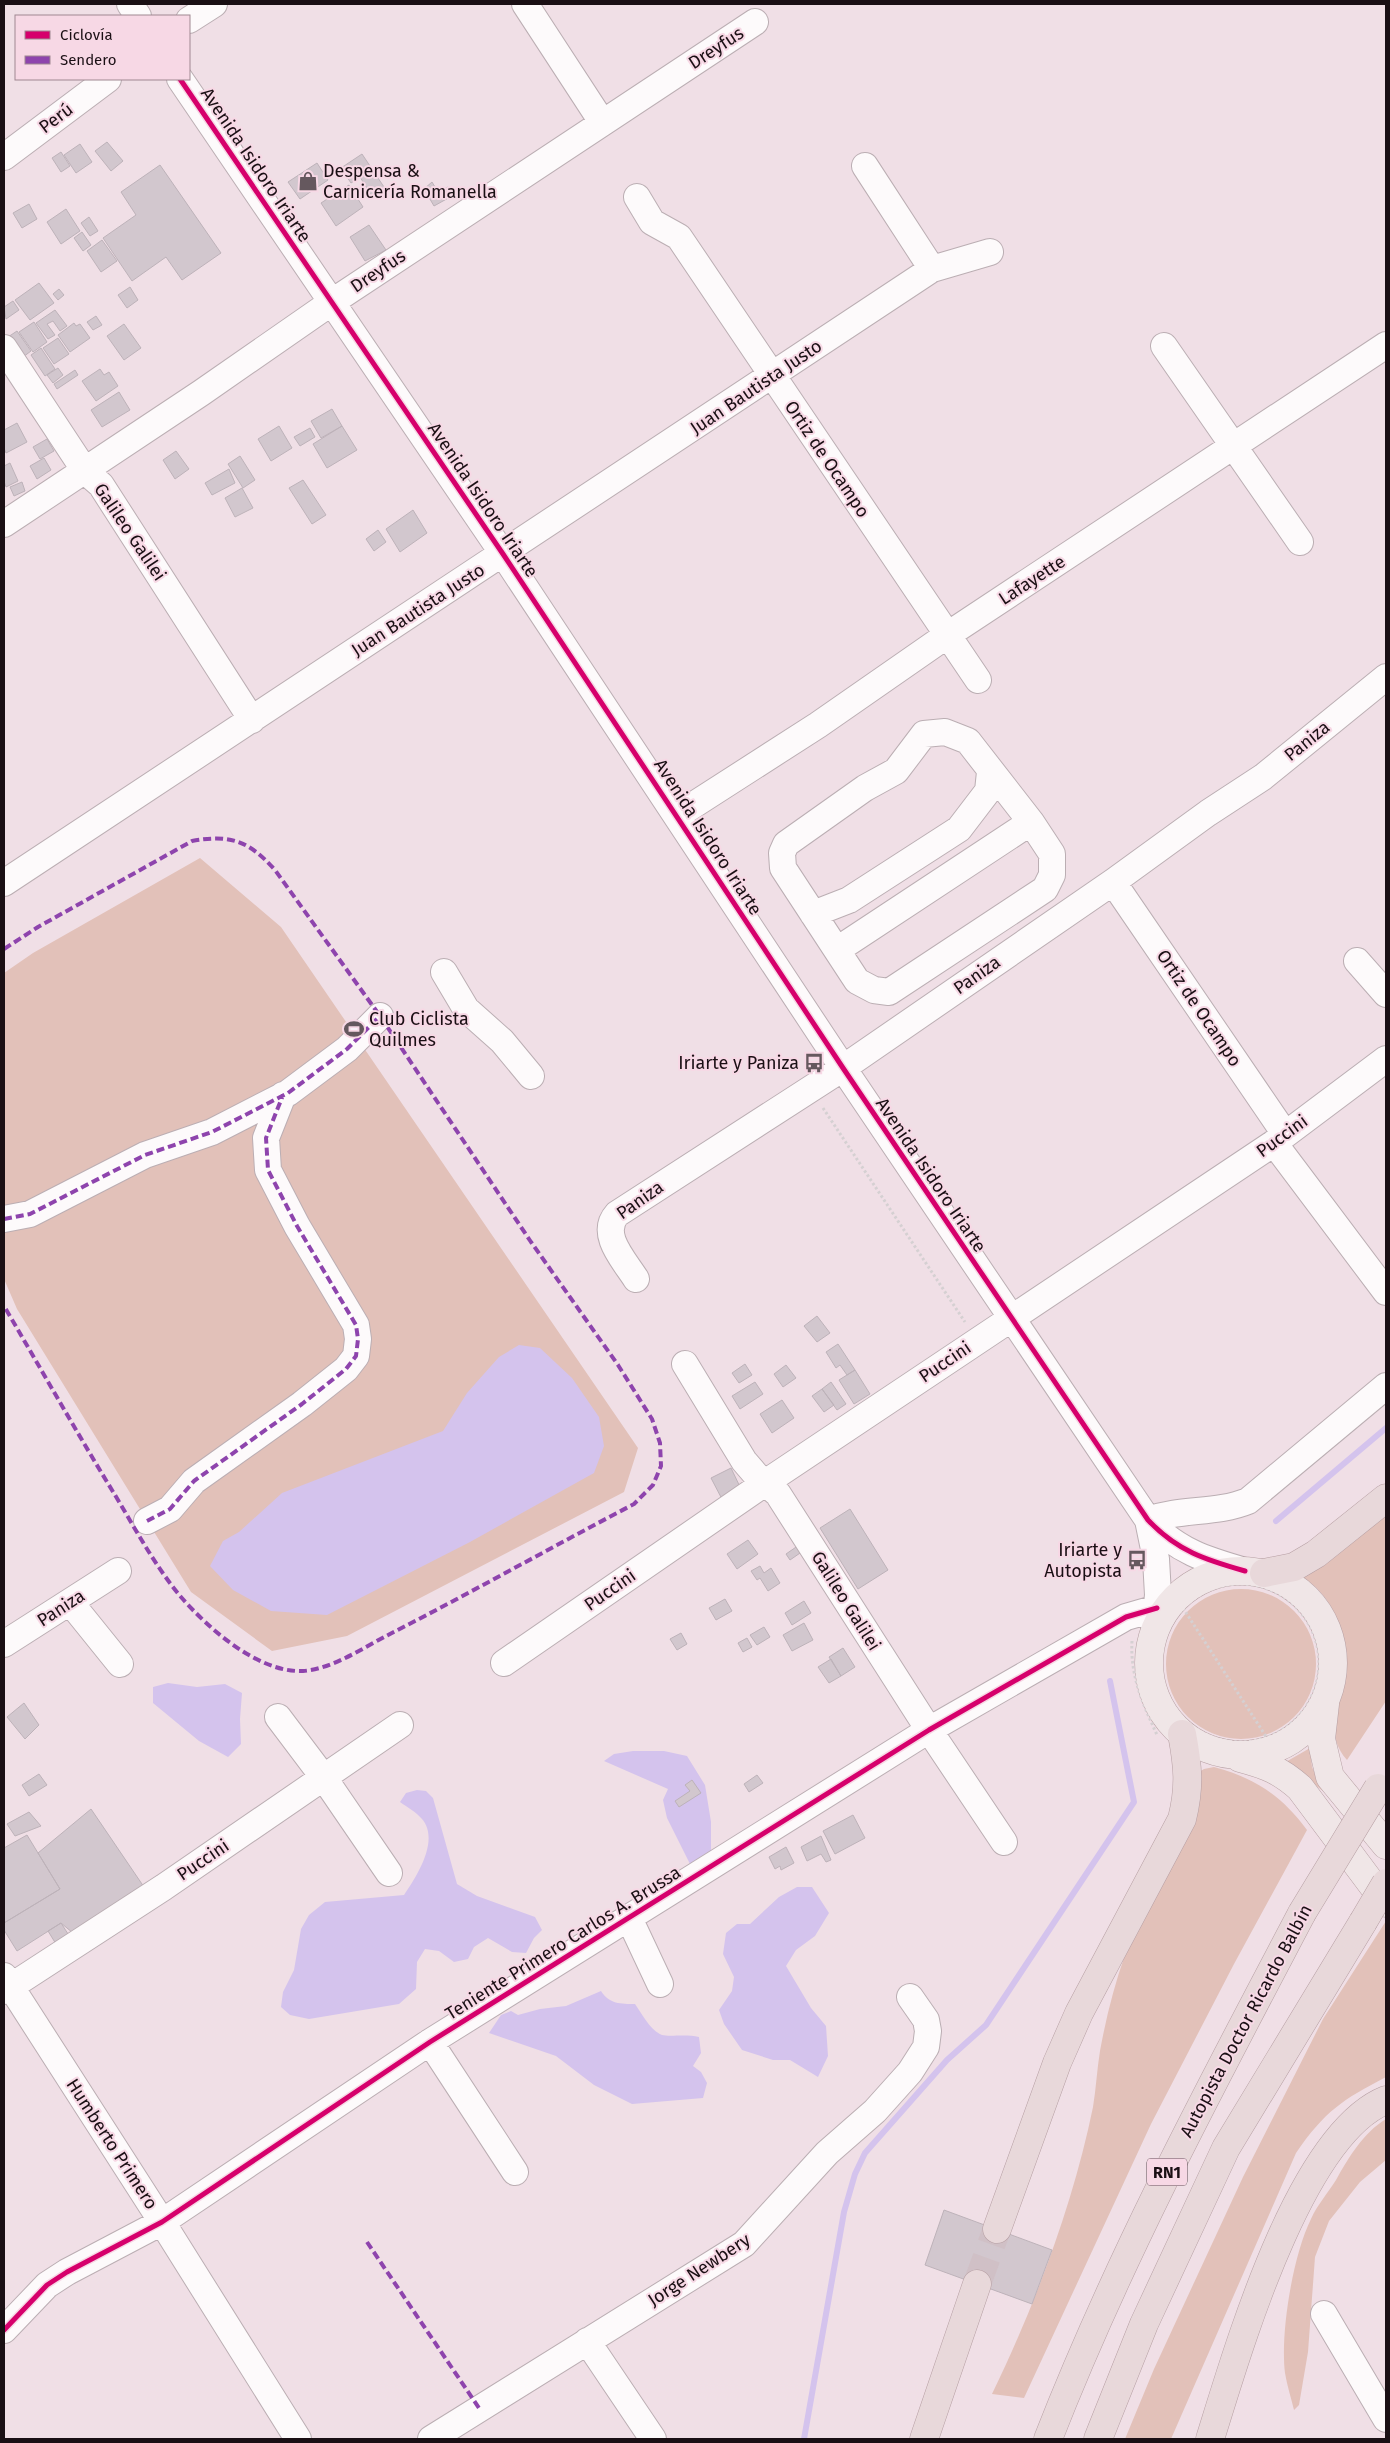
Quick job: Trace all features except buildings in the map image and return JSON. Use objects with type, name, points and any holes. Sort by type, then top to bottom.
[{"type":"highway","points":[[1255,1572],[1294,1567],[1302,1563],[1386,1498]]},
{"type":"highway","points":[[996,2229],[1057,2063],[1080,2013],[1182,1819],[1188,1795],[1188,1766],[1170,1736]]},
{"type":"highway","name":"Autopista Doctor Ricardo Balbín","points":[[1048,2439],[1106,2301],[1181,2144],[1302,1913],[1382,1782]]},
{"type":"highway","name":"RN1","points":[[1098,2439],[1144,2324],[1226,2148],[1386,1883]]},
{"type":"highway","points":[[1210,2439],[1255,2305],[1302,2194],[1323,2157],[1348,2126],[1377,2104],[1386,2100]]},
{"type":"highway","points":[[924,2439],[977,2284]]},
{"type":"main road","points":[[1386,1845],[1330,1777],[1321,1739],[1326,1700],[1332,1674],[1332,1648],[1324,1622],[1309,1600],[1289,1584],[1255,1572],[1222,1573],[1193,1585],[1180,1594],[1164,1612],[1149,1618],[1149,1660],[1152,1688],[1163,1713],[1170,1736],[1204,1748],[1270,1766],[1286,1774],[1300,1788],[1386,1903]]},
{"type":"main road","points":[[1229,1755],[1259,1754],[1286,1744],[1309,1725],[1326,1700]]},
{"type":"street","points":[[130,4],[137,15]]},
{"type":"street","points":[[190,19],[214,4]]},
{"type":"street","points":[[525,4],[602,122]]},
{"type":"street","name":"Dreyfus","points":[[4,524],[85,471],[332,302],[755,22]]},
{"type":"street","name":"Perú","points":[[4,157],[107,80]]},
{"type":"street","name":"Avenida Isidoro Iriarte","points":[[181,80],[503,554],[678,815],[843,1068],[1148,1520],[1163,1536],[1177,1546],[1213,1562],[1255,1572]]},
{"type":"street","points":[[865,166],[932,270]]},
{"type":"street","name":"Ortiz de Ocampo","points":[[637,197],[652,222],[679,238],[946,636],[978,680]]},
{"type":"street","name":"Juan Bautista Justo","points":[[4,883],[932,270],[990,252]]},
{"type":"street","name":"Lafayette","points":[[678,815],[818,725],[946,636],[1386,345]]},
{"type":"street","points":[[1164,346],[1300,542]]},
{"type":"street","name":"Galileo Galilei","points":[[4,348],[85,471],[101,484],[252,720]]},
{"type":"street","name":"Paniza","points":[[636,1279],[611,1239],[610,1229],[612,1220],[617,1214],[843,1068],[1112,882],[1208,813],[1263,777],[1386,677]]},
{"type":"street","points":[[945,732],[968,741],[990,772],[1031,822],[1052,854],[1052,875],[1045,889],[889,992],[874,990],[858,981],[783,868],[782,854],[786,844],[864,788],[896,771],[924,734],[945,732]]},
{"type":"street","points":[[814,914],[849,900],[960,829],[988,790],[990,772]]},
{"type":"street","points":[[837,950],[1031,822]]},
{"type":"street","name":"Ortiz de Ocampo","points":[[1112,882],[1279,1139],[1386,1292]]},
{"type":"street","points":[[1357,961],[1386,994]]},
{"type":"street","points":[[444,972],[466,1009],[502,1041],[530,1076]]},
{"type":"street","points":[[4,1219],[30,1214],[145,1155],[212,1132],[283,1095],[347,1049],[380,1016]]},
{"type":"street","name":"Puccini","points":[[504,1663],[765,1483],[1010,1318],[1152,1226],[1279,1139],[1386,1059]]},
{"type":"street","points":[[147,1521],[170,1509],[194,1481],[302,1404],[346,1369],[356,1356],[358,1339],[356,1325],[297,1226],[268,1170],[266,1138],[283,1095]]},
{"type":"street","name":"Galileo Galilei","points":[[685,1364],[744,1462],[778,1494],[929,1730],[1004,1842]]},
{"type":"street","points":[[1148,1520],[1168,1513],[1237,1506],[1248,1501],[1386,1386]]},
{"type":"street","name":"Avenida Isidoro Iriarte","points":[[1148,1520],[1156,1558],[1158,1595],[1149,1618]]},
{"type":"street","name":"Paniza","points":[[4,1644],[118,1571]]},
{"type":"street","points":[[70,1602],[120,1664]]},
{"type":"street","name":"Teniente Primero Carlos A. Brussa","points":[[4,2330],[47,2285],[67,2272],[162,2222],[430,2042],[929,1730],[1126,1617],[1149,1618]]},
{"type":"street","points":[[278,1717],[324,1778],[389,1873]]},
{"type":"street","name":"Puccini","points":[[6,1985],[324,1778],[400,1725]]},
{"type":"street","points":[[629,1918],[660,1984]]},
{"type":"street","name":"Humberto Primero","points":[[6,1985],[162,2222],[298,2439]]},
{"type":"street","name":"Jorge Newbery","points":[[431,2439],[744,2244],[827,2153],[874,2111],[910,2072],[926,2047],[928,2031],[926,2020],[910,1997]]},
{"type":"street","points":[[430,2042],[514,2172]]},
{"type":"street","points":[[1324,2314],[1386,2418]]},
{"type":"street","points":[[588,2341],[653,2439]]},
{"type":"path","points":[[823,1107],[978,1340]]},
{"type":"path","points":[[1248,1584],[1270,1590],[1291,1602],[1306,1620],[1316,1642],[1319,1665],[1315,1688],[1304,1710],[1288,1726],[1267,1738],[1244,1743],[1221,1740],[1199,1731],[1181,1716],[1168,1696],[1162,1673],[1162,1650],[1169,1627],[1183,1608],[1202,1594],[1224,1586],[1248,1584]]},
{"type":"path","points":[[1183,1608],[1267,1738]]},
{"type":"path","points":[[1149,1618],[1132,1642],[1132,1672],[1142,1701],[1170,1736]]},
{"type":"shaded area","points":[[200,858],[281,927],[638,1448],[624,1492],[347,1636],[272,1651],[191,1592],[17,1309],[4,1279],[4,973],[33,953]]},
{"type":"shaded area","points":[[519,1345],[540,1348],[572,1378],[599,1417],[604,1446],[594,1473],[470,1542],[327,1615],[271,1611],[233,1590],[210,1566],[223,1541],[239,1532],[282,1493],[443,1431],[467,1393],[499,1357]]},
{"type":"shaded area","points":[[1386,1512],[1386,1701],[1347,1760],[1340,1750],[1334,1728],[1336,1706],[1344,1672],[1344,1641],[1338,1620],[1327,1601],[1317,1588],[1300,1576]]},
{"type":"shaded area","points":[[1241,1589],[1256,1590],[1270,1595],[1283,1601],[1294,1611],[1304,1622],[1310,1635],[1315,1649],[1315,1679],[1310,1693],[1304,1706],[1294,1717],[1283,1727],[1270,1733],[1256,1738],[1241,1739],[1226,1738],[1212,1733],[1199,1727],[1188,1717],[1178,1706],[1172,1693],[1167,1679],[1166,1664],[1167,1649],[1172,1635],[1178,1622],[1188,1611],[1199,1601],[1212,1595],[1226,1590]]},
{"type":"shaded area","points":[[168,1683],[197,1687],[225,1684],[242,1693],[241,1744],[228,1757],[199,1741],[153,1703],[153,1687]]},
{"type":"shaded area","points":[[1310,1748],[1312,1767],[1323,1791],[1284,1763]]},
{"type":"shaded area","points":[[633,1751],[664,1751],[687,1756],[705,1785],[711,1822],[711,1852],[691,1866],[667,1818],[663,1800],[668,1789],[604,1761],[614,1754]]},
{"type":"shaded area","points":[[1214,1767],[1229,1771],[1266,1790],[1288,1807],[1307,1830],[1234,1964],[1151,2124],[1024,2398],[992,2394],[1038,2290],[1075,2181],[1093,2107],[1105,2026],[1125,1955],[1199,1772]]},
{"type":"shaded area","points":[[417,1790],[426,1791],[433,1798],[457,1884],[477,1896],[535,1917],[542,1930],[534,1938],[526,1953],[512,1952],[488,1938],[474,1947],[468,1959],[454,1962],[439,1951],[425,1949],[417,1962],[416,1989],[399,2004],[309,2019],[290,2015],[281,2007],[283,1992],[294,1970],[301,1929],[309,1915],[325,1902],[404,1895],[415,1878],[425,1858],[429,1837],[427,1828],[420,1816],[400,1802],[406,1793]]},
{"type":"shaded area","points":[[797,1887],[812,1887],[829,1913],[815,1936],[796,1950],[786,1966],[811,2008],[826,2026],[828,2056],[818,2077],[790,2060],[773,2060],[742,2050],[724,2024],[719,2010],[732,1991],[734,1977],[723,1954],[726,1933],[737,1924],[750,1924],[779,1897]]},
{"type":"shaded area","points":[[1386,1921],[1386,2077],[1335,2108],[1316,2127],[1296,2153],[1171,2439],[1125,2439],[1154,2369],[1243,2177],[1323,2019]]},
{"type":"shaded area","points":[[601,1991],[612,2001],[635,2004],[650,2026],[662,2035],[699,2037],[701,2053],[693,2066],[701,2072],[707,2083],[703,2098],[632,2104],[594,2085],[556,2056],[489,2033],[501,2015],[511,2011],[518,2015],[540,2009],[566,2006]]},
{"type":"shaded area","points":[[1386,2119],[1386,2160],[1360,2182],[1329,2221],[1315,2257],[1308,2352],[1299,2405],[1294,2410],[1285,2373],[1284,2337],[1289,2294],[1305,2234],[1313,2214],[1351,2154],[1370,2131]]},
{"type":"waterway","points":[[1276,1521],[1386,1428]]},
{"type":"waterway","points":[[804,2439],[844,2212],[855,2174],[865,2153],[947,2060],[986,2025],[1134,1802],[1110,1681]]},
{"type":"tunnel","points":[[977,2284],[997,2229]]},
{"type":"marked path","points":[[4,949],[38,927],[192,841],[218,838],[229,839],[248,846],[257,852],[275,870],[380,1016],[531,1242],[618,1365],[652,1419],[660,1443],[661,1466],[653,1485],[634,1504],[348,1657],[314,1669],[303,1671],[286,1670],[269,1665],[235,1646],[205,1622],[181,1597],[138,1534],[4,1306]]},
{"type":"marked path","points":[[4,1219],[30,1214],[145,1155],[212,1132],[288,1093],[347,1049],[380,1016]]},
{"type":"marked path","points":[[147,1521],[170,1509],[194,1481],[302,1404],[346,1369],[356,1356],[358,1339],[356,1325],[297,1226],[268,1170],[266,1138],[283,1095]]},
{"type":"marked path","points":[[367,2242],[479,2408]]},
{"type":"cycle path","points":[[181,80],[503,554],[843,1068],[1148,1520],[1159,1531],[1181,1547],[1217,1563],[1245,1571]]},
{"type":"cycle path","points":[[4,2330],[47,2285],[67,2272],[162,2222],[430,2042],[929,1730],[1126,1617],[1157,1608]]},
{"type":"place","name":"Despensa & Carnicería Romanella","points":[[308,181]]},
{"type":"place","name":"Club Ciclista Quilmes","points":[[354,1029]]},
{"type":"place","name":"Iriarte y Paniza","points":[[814,1063]]},
{"type":"place","name":"Iriarte y Autopista","points":[[1137,1560]]}]
